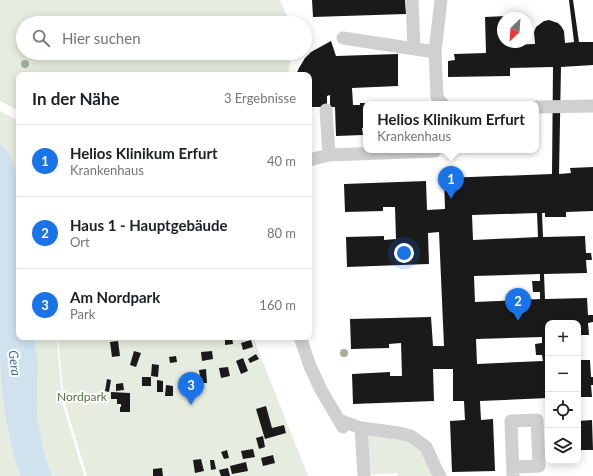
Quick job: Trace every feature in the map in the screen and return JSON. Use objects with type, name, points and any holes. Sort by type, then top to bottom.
[{"type":"lane","points":[[412,0],[414,49]]},
{"type":"lane","points":[[439,101],[437,97],[435,52],[441,0],[444,0]]},
{"type":"lane","points":[[343,38],[435,52]]},
{"type":"lane","points":[[539,107],[593,106]]},
{"type":"lane","points":[[326,110],[329,155]]},
{"type":"lane","points":[[312,159],[329,155],[400,153]]},
{"type":"lane","points":[[301,340],[310,366],[321,390],[341,424],[361,428],[399,432],[411,436],[426,447],[440,476]]},
{"type":"lane","points":[[361,428],[364,475]]},
{"type":"green space","points":[[0,0],[280,0],[287,16],[16,16],[16,60],[291,60],[288,72],[16,72],[16,109],[0,101]]},
{"type":"green space","points":[[0,111],[16,119],[16,169],[8,152],[0,144]]},
{"type":"green space","points":[[34,340],[57,340],[62,402],[84,476],[52,476],[44,452],[37,417],[38,361]]},
{"type":"green space","name":"Nordpark","points":[[58,340],[254,340],[308,476],[87,476],[64,400]]},
{"type":"green space","points":[[0,362],[6,420],[20,476],[0,476]]},
{"type":"green space","points":[[363,432],[396,435],[420,447],[435,476],[398,476],[397,473],[367,475]]},
{"type":"water","name":"Gera","points":[[0,144],[8,152],[16,169],[16,340],[34,340],[38,361],[37,417],[44,452],[52,476],[20,476],[9,434],[4,405],[0,362]]},
{"type":"building","points":[[312,0],[405,0],[406,14],[313,17]]},
{"type":"building","points":[[569,0],[573,0],[579,42],[593,42],[593,65],[561,67],[559,174],[571,173],[570,168],[593,167],[593,211],[566,212],[566,217],[545,217],[545,213],[542,213],[543,237],[585,236],[586,253],[591,253],[592,260],[586,260],[587,273],[544,274],[545,299],[587,298],[588,315],[593,315],[593,322],[588,323],[589,335],[581,335],[581,320],[545,320],[545,398],[480,401],[481,420],[493,419],[495,471],[452,472],[450,421],[465,420],[464,401],[453,401],[453,369],[433,369],[434,401],[353,404],[352,374],[390,372],[390,376],[402,376],[401,343],[389,344],[389,348],[351,349],[350,319],[431,317],[433,346],[444,346],[439,232],[428,233],[429,264],[347,267],[346,237],[384,236],[384,240],[396,239],[395,207],[383,207],[383,211],[345,212],[344,184],[426,181],[427,210],[445,209],[444,178],[552,174],[553,67],[510,68],[510,76],[448,77],[448,61],[455,60],[454,54],[486,53],[485,17],[497,16],[497,48],[533,48],[533,44],[535,44],[534,32],[536,27],[544,21],[549,20],[558,23],[561,26],[564,31],[565,43],[574,42]],"holes":[[[537,213],[538,237],[473,240],[472,215]],[[540,274],[540,281],[532,281],[533,292],[540,292],[540,299],[475,302],[474,276]],[[542,337],[542,343],[535,344],[536,355],[542,355],[543,361],[477,364],[476,339]]]},
{"type":"building","points":[[331,41],[336,56],[398,54],[398,86],[352,88],[353,105],[360,105],[360,103],[363,103],[363,135],[336,136],[335,107],[330,107],[330,95],[327,96],[327,107],[312,107],[312,72],[297,72],[304,60],[312,60],[312,51]]},
{"type":"building","points":[[225,340],[232,340],[233,344],[225,345]]},
{"type":"building","points":[[251,340],[253,347],[243,350],[241,343]]},
{"type":"building","points":[[118,341],[120,356],[112,357],[110,342]]},
{"type":"building","points":[[134,351],[141,353],[136,367],[130,365]]},
{"type":"building","points":[[212,351],[213,359],[202,361],[201,352]]},
{"type":"building","points":[[256,354],[259,359],[250,363],[248,359]]},
{"type":"building","points":[[176,356],[177,362],[170,363],[169,357]]},
{"type":"building","points":[[243,358],[248,371],[241,374],[236,361]]},
{"type":"building","points":[[581,360],[590,360],[591,377],[593,377],[593,385],[591,385],[592,397],[581,397]]},
{"type":"building","points":[[152,364],[159,365],[158,377],[151,376]]},
{"type":"building","points":[[228,367],[230,376],[221,378],[219,368]]},
{"type":"building","points":[[206,369],[207,383],[201,383],[199,370]]},
{"type":"building","points":[[142,377],[151,377],[151,386],[142,386]]},
{"type":"building","points":[[107,379],[111,380],[109,392],[105,391]]},
{"type":"building","points":[[157,380],[163,381],[163,392],[157,392]]},
{"type":"building","points":[[180,382],[188,382],[188,391],[180,391]]},
{"type":"building","points":[[123,383],[124,390],[116,391],[116,384]]},
{"type":"building","points":[[166,385],[173,386],[173,396],[165,396]]},
{"type":"building","points":[[111,392],[130,393],[130,412],[120,412],[121,404],[117,404],[117,399],[111,399]]},
{"type":"building","points":[[266,406],[272,428],[284,425],[286,433],[265,439],[256,409]]},
{"type":"building","points":[[592,420],[593,450],[581,450],[581,421]]},
{"type":"building","points":[[263,436],[265,447],[259,449],[256,438]]},
{"type":"building","points":[[253,449],[255,457],[243,459],[241,451]]},
{"type":"building","points":[[227,450],[229,458],[224,459],[221,452]]},
{"type":"building","points":[[273,455],[275,463],[263,466],[261,458]]},
{"type":"building","points":[[201,459],[204,471],[195,473],[193,460]]},
{"type":"building","points":[[210,460],[214,460],[216,469],[211,470]]},
{"type":"building","points":[[246,462],[248,471],[232,474],[230,466]]},
{"type":"building","points":[[162,468],[163,476],[153,476],[153,469]]},
{"type":"building","points":[[228,468],[230,476],[221,476],[219,470]]},
{"type":"place","name":"Helios Klinikum Erfurt","points":[[451,199]]},
{"type":"place","name":"Haus 1 - Hauptgebäude","points":[[518,321]]},
{"type":"place","name":"Am Nordpark","points":[[191,405]]}]
